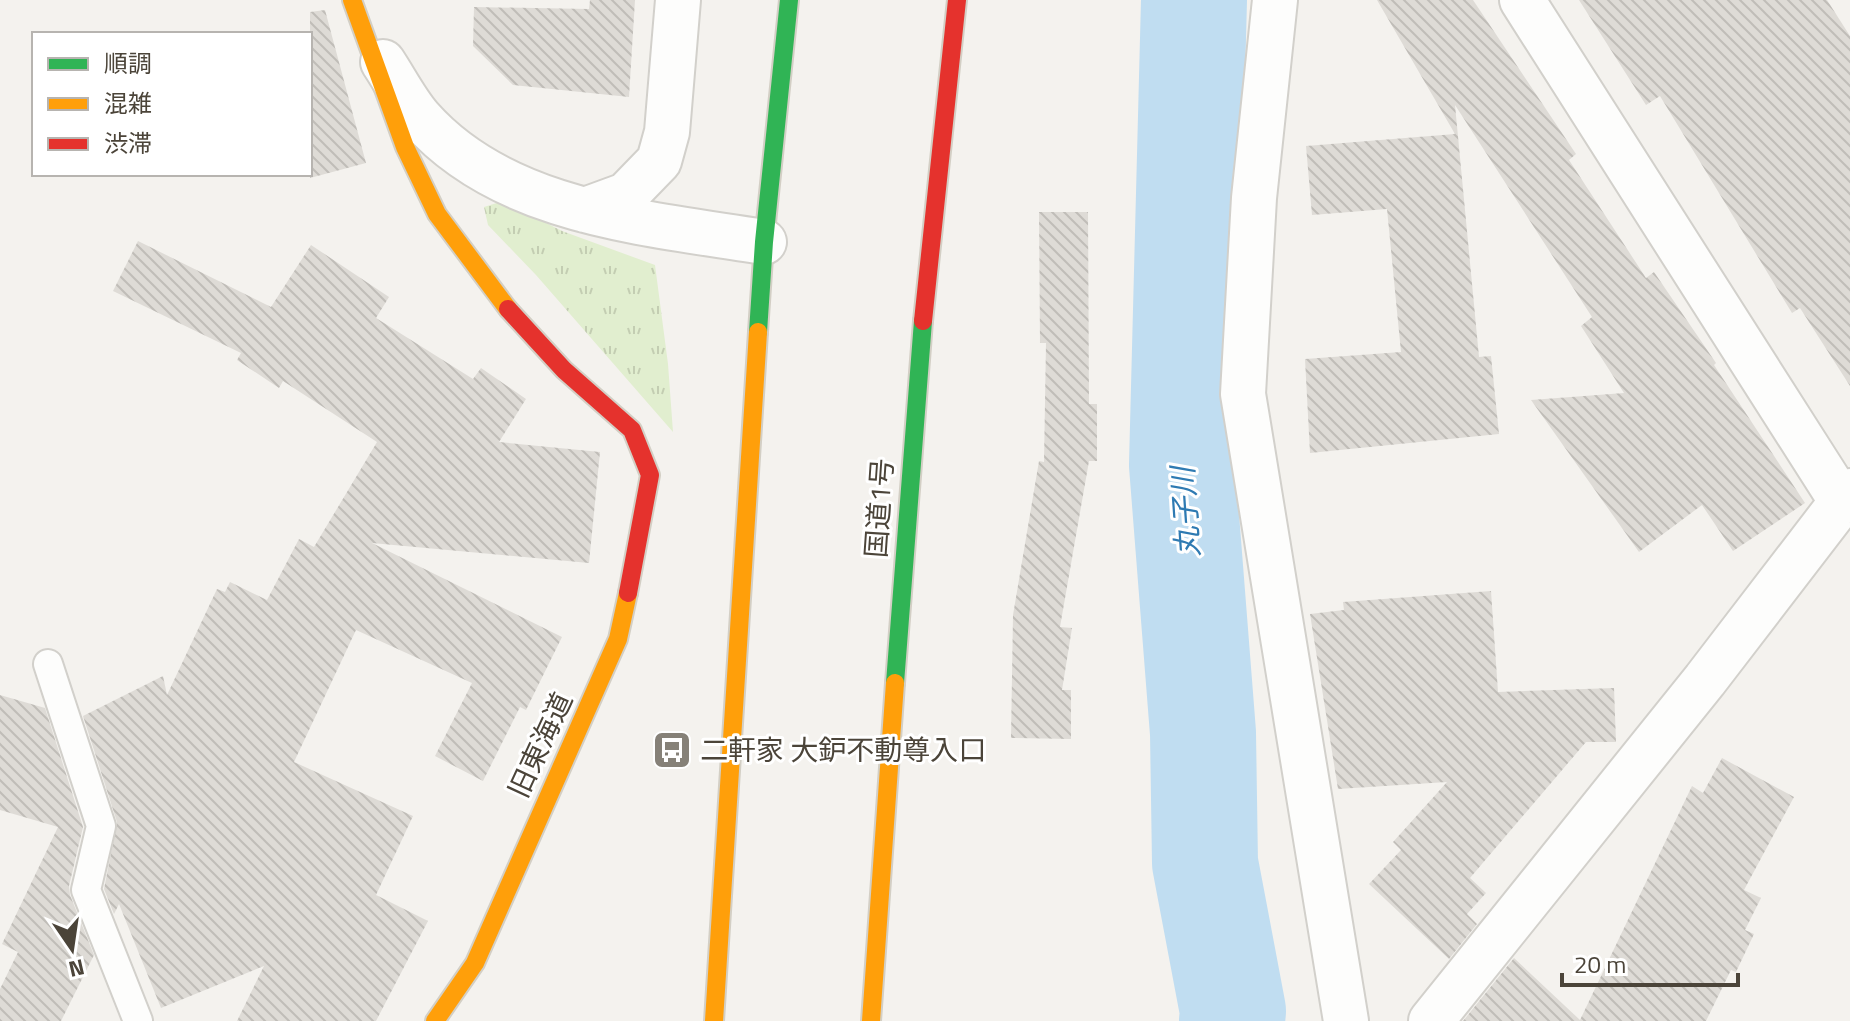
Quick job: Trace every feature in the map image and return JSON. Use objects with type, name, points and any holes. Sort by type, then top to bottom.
[{"type":"main road","points":[[714,1021],[764,242],[789,0]]},
{"type":"main road","name":"国道1号","points":[[871,1021],[916,384],[957,0]]},
{"type":"main road","name":"旧東海道","points":[[357,15],[405,147],[437,214],[503,303],[564,370],[632,430],[650,475],[637,555],[618,639],[475,963],[435,1021]]},
{"type":"street","points":[[585,210],[626,195],[659,161],[667,132],[678,0]]},
{"type":"street","points":[[1275,0],[1254,198],[1243,394],[1346,1021]]},
{"type":"street","points":[[1431,1021],[1705,680],[1846,496],[1522,0]]},
{"type":"street","points":[[357,15],[419,117],[452,147],[489,174],[609,216],[764,242]]},
{"type":"lane","points":[[48,664],[101,826],[86,890],[138,1021]]},
{"type":"green space","points":[[503,201],[562,231],[655,265],[673,432],[536,275],[488,225],[484,207]]},
{"type":"building","points":[[590,0],[635,0],[629,97],[513,85],[473,46],[474,7],[589,9]]},
{"type":"building","points":[[1377,0],[1473,0],[1576,154],[1569,160],[1646,278],[1654,272],[1805,503],[1733,551],[1702,505],[1639,552],[1531,400],[1624,393],[1581,326],[1592,317],[1455,105],[1479,357],[1491,356],[1499,434],[1310,453],[1305,359],[1401,352],[1387,209],[1312,215],[1306,146],[1455,134]]},
{"type":"building","points":[[1579,0],[1827,0],[1850,36],[1850,386],[1800,308],[1792,313],[1660,96],[1646,105]]},
{"type":"building","points":[[325,10],[366,163],[310,178],[312,32],[310,12]]},
{"type":"building","points":[[1039,212],[1088,212],[1089,404],[1097,404],[1097,461],[1089,461],[1060,627],[1072,628],[1062,690],[1071,690],[1071,739],[1011,738],[1013,615],[1039,461],[1044,462],[1046,343],[1040,343]]},
{"type":"building","points":[[138,241],[271,307],[311,245],[389,297],[376,318],[473,379],[481,368],[526,399],[499,442],[600,452],[589,563],[372,543],[562,637],[526,710],[520,707],[483,781],[435,756],[472,683],[356,630],[294,762],[413,816],[376,895],[428,921],[376,1021],[237,1021],[264,966],[161,1008],[119,904],[114,914],[104,889],[117,822],[83,716],[163,676],[167,695],[217,589],[225,592],[230,582],[267,600],[299,539],[314,547],[377,442],[283,381],[279,388],[237,360],[241,353],[113,291]]},
{"type":"building","points":[[1491,591],[1498,692],[1614,688],[1616,742],[1586,742],[1470,878],[1486,893],[1467,914],[1477,924],[1449,959],[1369,884],[1401,850],[1393,842],[1447,782],[1338,789],[1310,614],[1344,610],[1343,602]]},
{"type":"building","points":[[0,695],[45,708],[83,827],[69,886],[94,955],[61,1021],[0,1021],[0,989],[18,952],[2,944],[58,827],[0,810]]},
{"type":"building","points":[[1722,758],[1794,797],[1744,890],[1761,898],[1745,930],[1754,934],[1736,972],[1731,970],[1706,1021],[1463,1021],[1514,958],[1580,1020],[1692,786],[1703,793]]},
{"type":"waterway","name":"丸子川","points":[[1194,0],[1182,465],[1203,733],[1205,863],[1233,1011],[1232,1021]]},
{"type":"traffic: fast","points":[[758,332],[789,0]]},
{"type":"traffic: fast","points":[[895,683],[923,321]]},
{"type":"traffic: slow","points":[[352,0],[405,147],[437,214],[508,309]]},
{"type":"traffic: slow","points":[[714,1021],[758,332]]},
{"type":"traffic: slow","points":[[435,1021],[475,963],[618,639],[628,593]]},
{"type":"traffic: slow","points":[[871,1021],[895,683]]},
{"type":"traffic: jam","points":[[923,321],[957,0]]},
{"type":"traffic: jam","points":[[508,309],[564,370],[632,430],[650,475],[628,593]]},
{"type":"place","name":"二軒家 大鈩不動尊入口","points":[[672,750]]}]
